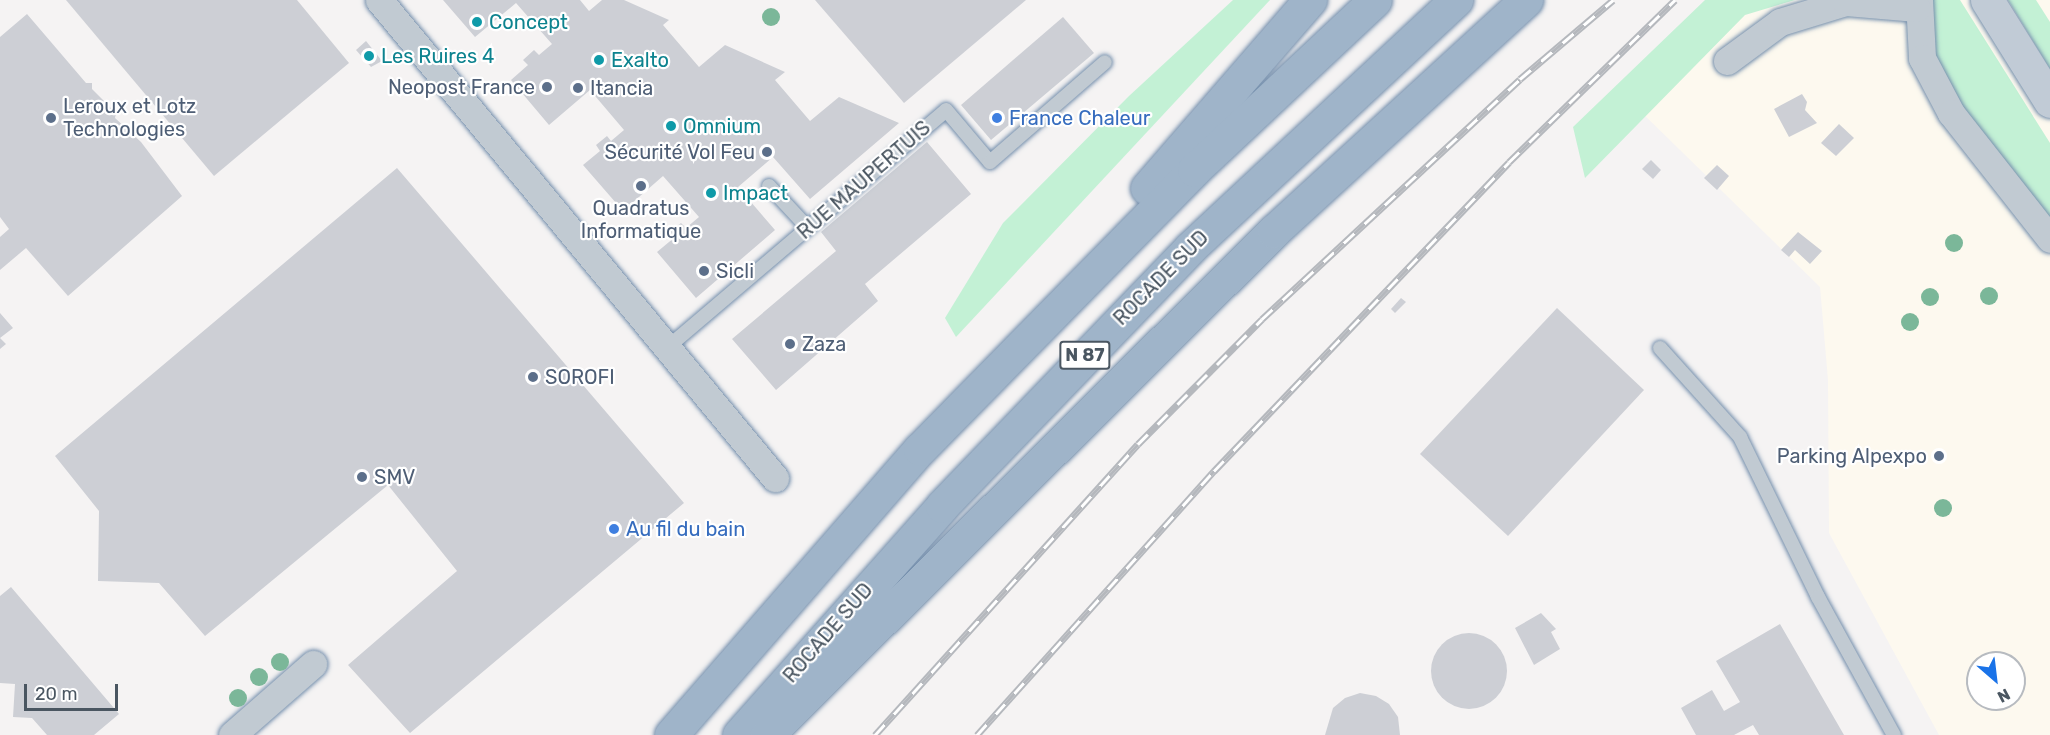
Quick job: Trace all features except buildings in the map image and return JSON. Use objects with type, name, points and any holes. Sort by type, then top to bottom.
[{"type":"highway","points":[[920,450],[1310,0]]},
{"type":"highway","name":"N 87","points":[[671,735],[920,450],[1194,170],[1375,0]]},
{"type":"highway","name":"ROCADE SUD","points":[[739,735],[942,506],[1149,290],[1455,0]]},
{"type":"highway","points":[[766,735],[1274,231],[1526,0]]},
{"type":"main road","points":[[1987,0],[2050,101]]},
{"type":"street","points":[[379,0],[775,478]]},
{"type":"street","points":[[1727,62],[1780,22],[1846,2],[1918,4],[1922,58],[1952,113],[2050,239]]},
{"type":"street","points":[[232,735],[313,664]]},
{"type":"lane","name":"RUE MAUPERTUIS","points":[[668,347],[946,110],[990,162],[1106,62]]},
{"type":"lane","points":[[770,186],[808,228]]},
{"type":"lane","points":[[1660,348],[1740,437],[1818,597],[1894,735]]},
{"type":"shaded area","points":[[1742,0],[2050,0],[2050,735],[1939,735],[1829,533],[1828,380],[1820,287],[1635,106]]},
{"type":"green space","points":[[1233,0],[1270,0],[956,337],[945,318],[1003,223],[1129,96]]},
{"type":"green space","points":[[1705,0],[1795,0],[1745,15],[1585,178],[1573,127]]},
{"type":"green space","points":[[1931,0],[1960,0],[2050,143],[2050,223],[1964,112],[1934,57]]},
{"type":"green space","points":[[2008,0],[2036,0],[2050,22],[2050,69]]},
{"type":"railway","points":[[875,735],[1138,444],[1262,319],[1520,79],[1613,0]]},
{"type":"railway","points":[[977,735],[1214,471],[1509,162],[1675,0]]},
{"type":"place","name":"Concept","points":[[477,22]]},
{"type":"place","name":"Les Ruires 4","points":[[369,56]]},
{"type":"place","name":"Exalto","points":[[599,60]]},
{"type":"place","name":"Neopost France","points":[[547,87]]},
{"type":"place","name":"Itancia","points":[[578,88]]},
{"type":"place","name":"Leroux et Lotz Technologies","points":[[51,118]]},
{"type":"place","name":"France Chaleur","points":[[997,118]]},
{"type":"place","name":"Omnium","points":[[671,126]]},
{"type":"place","name":"Sécurité Vol Feu","points":[[767,152]]},
{"type":"place","name":"Quadratus Informatique","points":[[641,186]]},
{"type":"place","name":"Impact","points":[[711,193]]},
{"type":"place","name":"Sicli","points":[[704,271]]},
{"type":"place","name":"Zaza","points":[[790,344]]},
{"type":"place","name":"SOROFI","points":[[533,377]]},
{"type":"place","name":"Parking Alpexpo","points":[[1939,456]]},
{"type":"place","name":"SMV","points":[[362,477]]},
{"type":"place","name":"Au fil du bain","points":[[614,529]]}]
